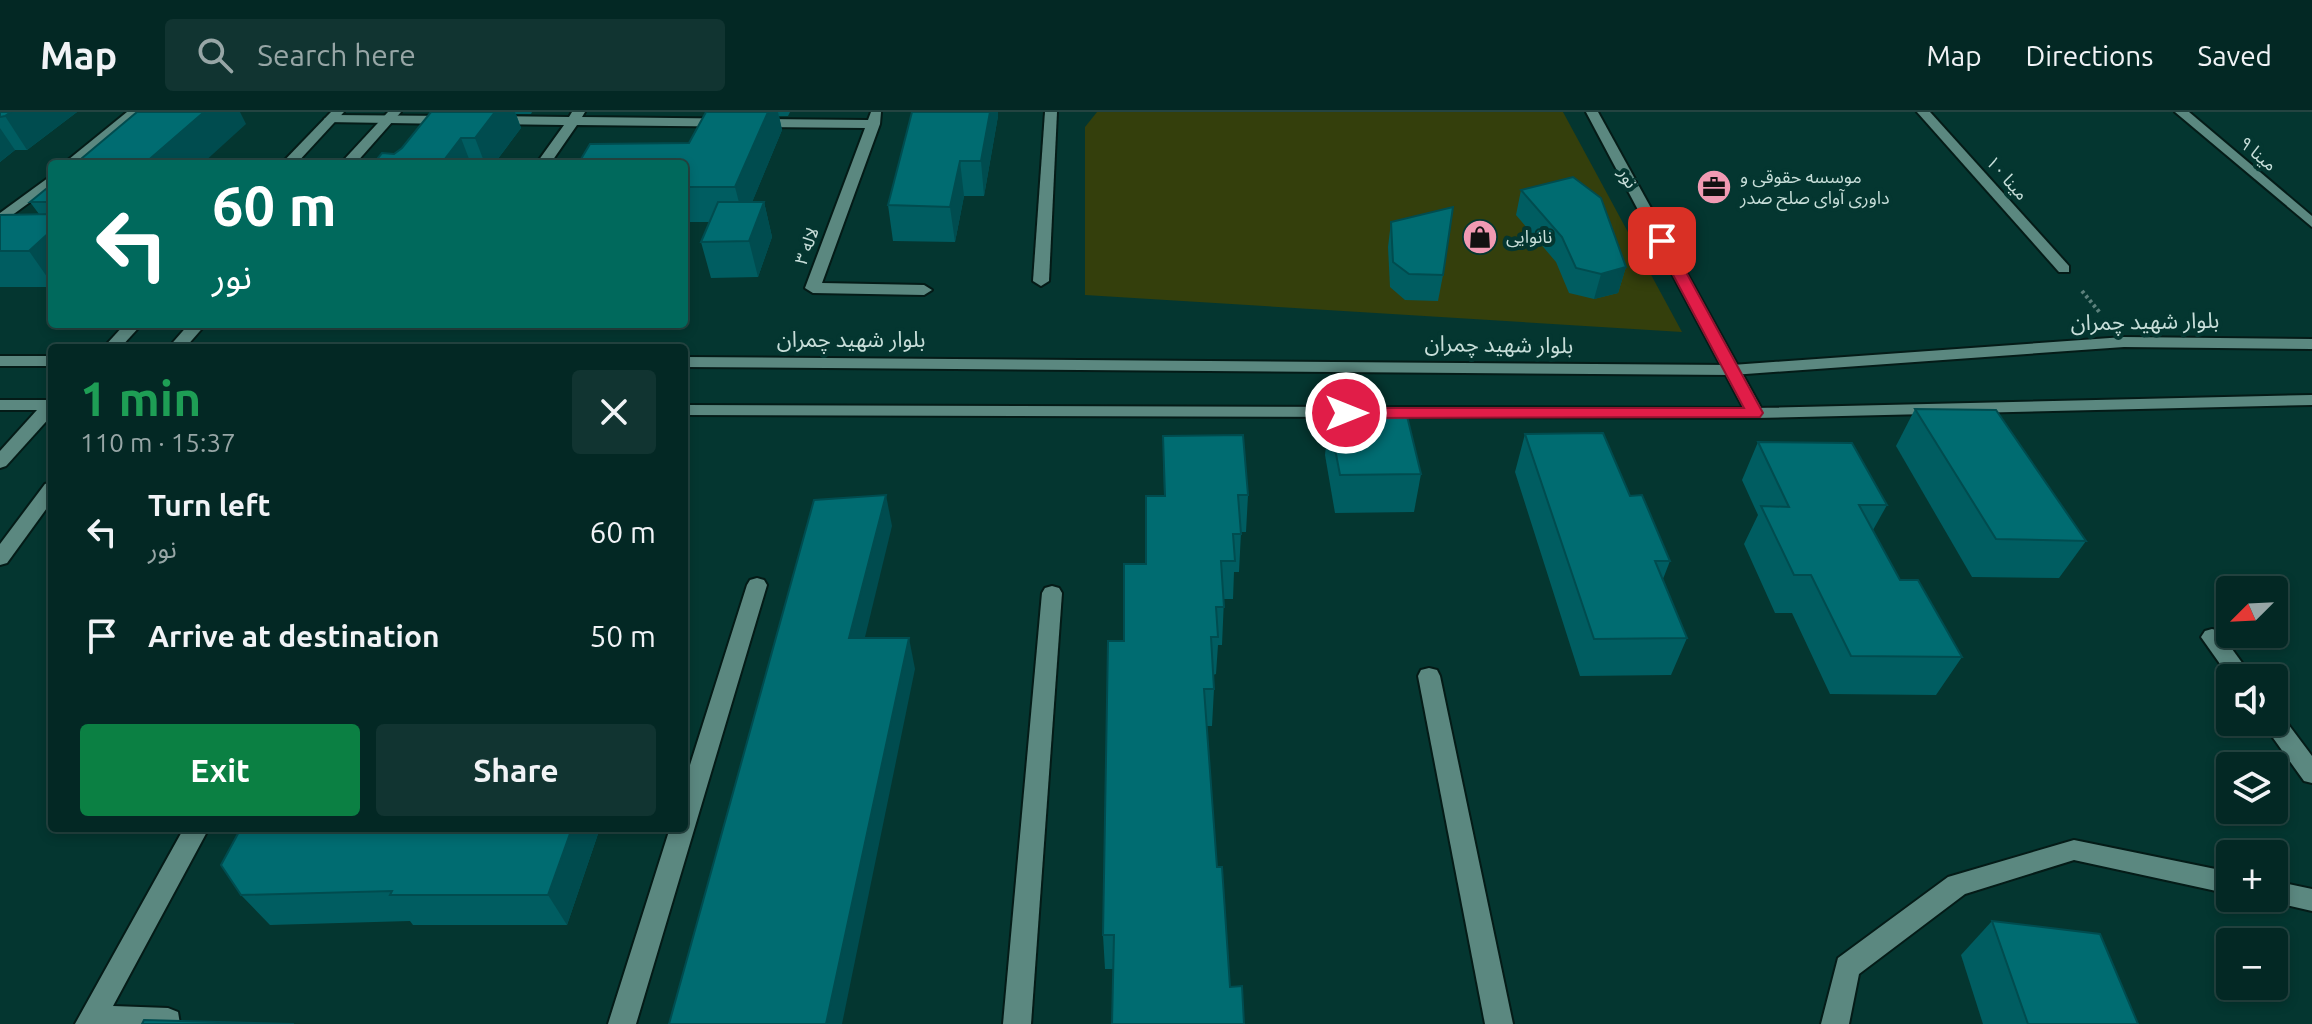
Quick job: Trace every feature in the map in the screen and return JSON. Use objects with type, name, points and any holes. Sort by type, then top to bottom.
[{"type":"street","points":[[75,160],[135,112]]},
{"type":"street","points":[[1041,281],[1051,112]]},
{"type":"street","name":"نور","points":[[1592,112],[1755,413]]},
{"type":"street","name":"مینا ۱۰","points":[[1923,112],[2064,269]]},
{"type":"street","name":"مینا ۹","points":[[2181,112],[2312,223]]},
{"type":"street","points":[[292,160],[335,116],[464,120]]},
{"type":"street","points":[[351,160],[391,116]]},
{"type":"street","points":[[546,160],[576,116]]},
{"type":"street","points":[[480,120],[576,116],[875,118]]},
{"type":"street","name":"لاله ۳","points":[[875,118],[813,288],[924,290]]},
{"type":"street","points":[[0,220],[48,182]]},
{"type":"street","points":[[115,344],[130,328]]},
{"type":"street","points":[[180,344],[194,328]]},
{"type":"street","name":"بلوار شهید چمران","points":[[688,362],[1732,370],[2124,342],[2312,344]]},
{"type":"street","points":[[0,361],[48,361]]},
{"type":"street","points":[[688,410],[1755,413],[2312,400]]},
{"type":"street","points":[[0,405],[48,405]]},
{"type":"street","points":[[0,462],[48,409]]},
{"type":"street","points":[[0,558],[48,493]]},
{"type":"street","points":[[688,809],[757,585]]},
{"type":"street","points":[[1017,1024],[1052,593]]},
{"type":"street","points":[[2212,637],[2232,664]]},
{"type":"street","points":[[1429,676],[1499,1024]]},
{"type":"street","points":[[2284,736],[2312,774]]},
{"type":"street","points":[[195,832],[90,1021],[196,1022]]},
{"type":"street","points":[[622,1024],[681,832]]},
{"type":"street","points":[[1835,1024],[1847,967],[1957,885],[2074,850],[2216,880]]},
{"type":"street","points":[[2288,895],[2311,901]]},
{"type":"path","points":[[2064,269],[2124,342]]},
{"type":"green space","points":[[1097,112],[1563,112],[1682,332],[1085,295],[1085,127]]},
{"type":"building","points":[[137,112],[204,112],[149,160],[80,160]]},
{"type":"building","points":[[431,112],[495,112],[475,138],[461,138],[444,160],[376,160],[382,153],[394,154]]},
{"type":"building","points":[[706,112],[768,112],[735,187],[688,187],[688,160],[580,160],[590,144],[689,143]]},
{"type":"building","points":[[912,112],[990,112],[981,161],[960,161],[950,207],[888,205]]},
{"type":"building","points":[[1573,177],[1601,198],[1626,267],[1601,274],[1576,268],[1562,237],[1521,190]]},
{"type":"building","points":[[48,187],[48,202],[30,202]]},
{"type":"building","points":[[718,202],[764,202],[749,241],[701,242]]},
{"type":"building","points":[[1453,207],[1443,275],[1409,274],[1393,262],[1391,222]]},
{"type":"building","points":[[48,214],[48,234],[29,251],[0,251],[0,215]]},
{"type":"building","points":[[1915,409],[1996,410],[2086,541],[1996,539]]},
{"type":"building","points":[[1407,416],[1421,474],[1340,475],[1329,417]]},
{"type":"building","points":[[1603,433],[1630,496],[1642,495],[1670,561],[1655,561],[1687,638],[1594,639],[1525,434]]},
{"type":"building","points":[[1243,435],[1248,495],[1238,495],[1241,534],[1233,534],[1235,561],[1221,561],[1224,607],[1216,607],[1218,637],[1211,637],[1214,689],[1204,689],[1217,867],[1222,867],[1230,987],[1242,986],[1244,1024],[1112,1024],[1114,935],[1103,935],[1108,641],[1124,641],[1124,564],[1146,564],[1146,496],[1165,496],[1163,436]]},
{"type":"building","points":[[1758,442],[1852,443],[1887,505],[1859,505],[1900,580],[1918,580],[1962,657],[1851,656],[1811,575],[1794,575],[1761,506],[1789,507]]},
{"type":"building","points":[[886,495],[849,638],[909,638],[826,1024],[669,1024],[814,500]]},
{"type":"building","points":[[239,832],[571,832],[548,895],[390,895],[392,891],[241,895],[221,865]]},
{"type":"building","points":[[1992,921],[2100,934],[2138,1024],[2028,1024]]},
{"type":"building","points":[[144,1020],[294,1024],[142,1024]]},
{"type":"place","name":"موسسه حقوقی و داوری آوای صلح صدر","points":[[1714,187]]},
{"type":"place","name":"نانوایی","points":[[1480,237]]},
{"type":"route","points":[[1346,413],[1755,413],[1662,241]]}]
